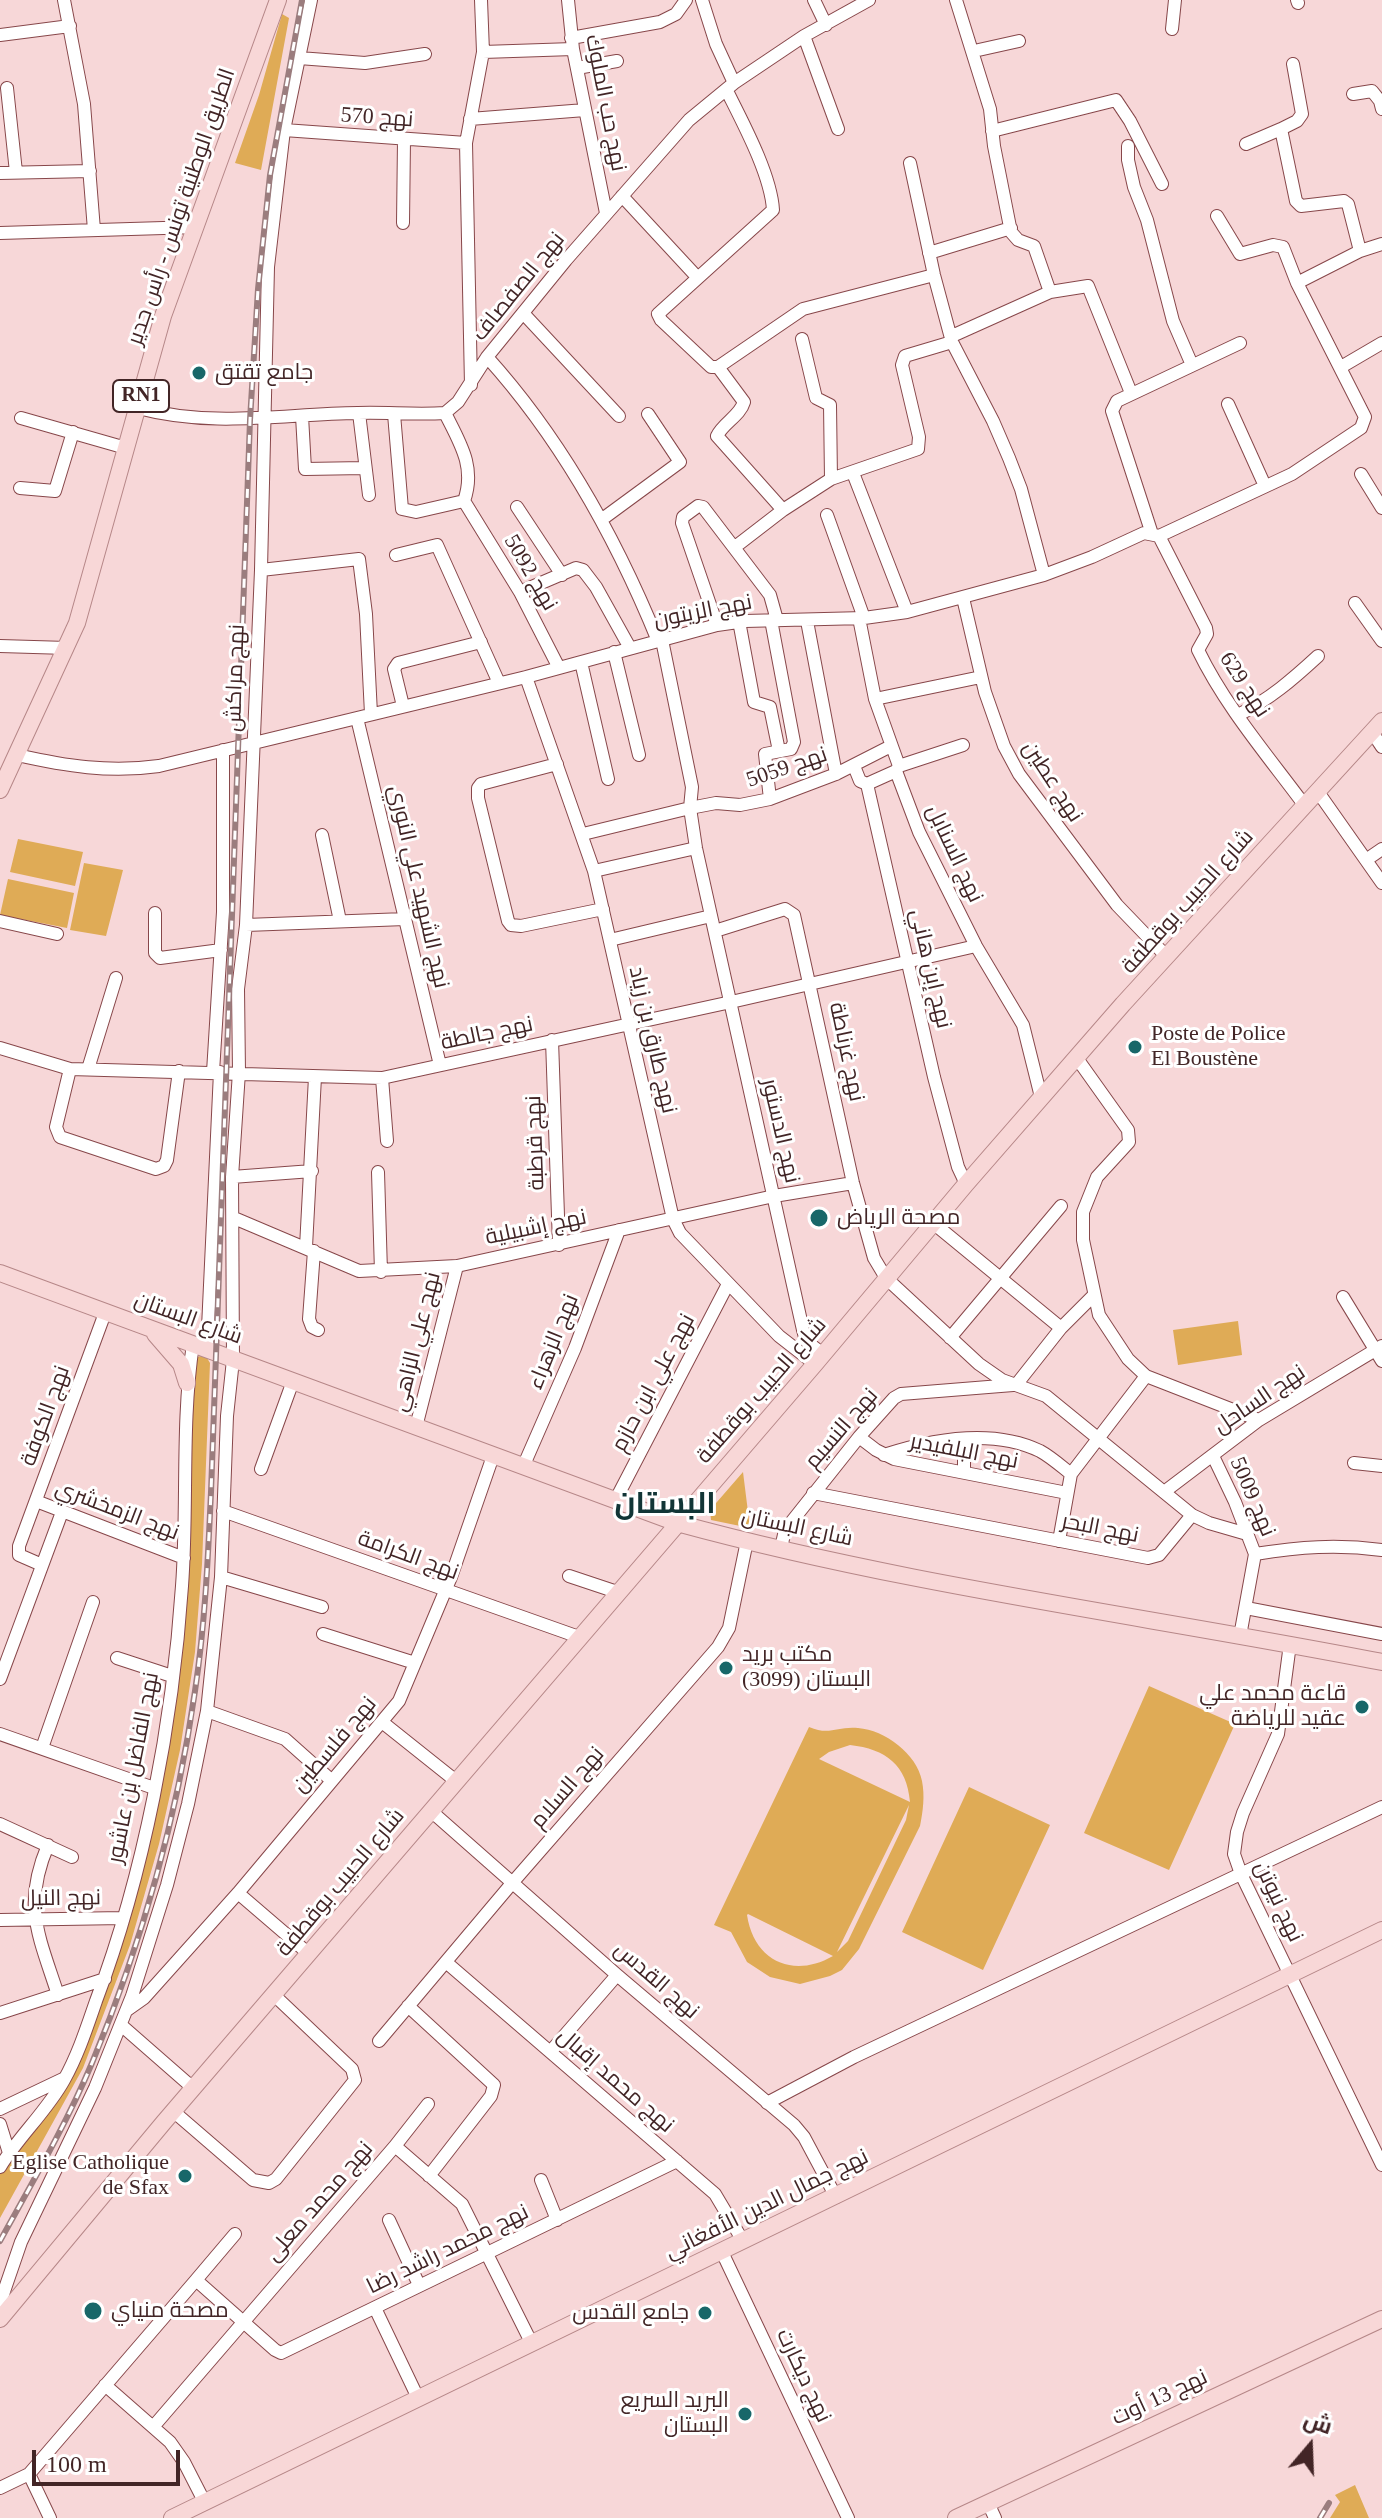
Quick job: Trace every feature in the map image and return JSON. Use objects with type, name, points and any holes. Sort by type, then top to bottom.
[{"type":"main road","name":"الطريق الوطنية تونس - رأس جدير","points":[[1,784],[67,648],[87,595],[163,316],[278,0]]},
{"type":"main road","name":"شارع الحبيب بوقطفة","points":[[0,2319],[173,2111],[819,1359],[932,1222],[1076,1057],[1377,726]]},
{"type":"main road","name":"شارع البستان","points":[[0,1273],[677,1523],[781,1548],[1382,1662]]},
{"type":"main road","points":[[152,1330],[181,1364],[187,1383]]},
{"type":"main road","name":"نهج جمال الدين الأفغاني","points":[[172,2518],[1382,1930]]},
{"type":"main road","name":"نهج 13 أوت","points":[[956,2518],[992,2510],[1382,2319]]},
{"type":"street","points":[[64,0],[81,78],[94,230]]},
{"type":"street","name":"نهج مراكش","points":[[0,2303],[21,2242],[95,2088],[127,2010],[167,1885],[207,1711],[221,1577],[227,1416],[233,1360],[232,1177],[239,1072],[238,989],[246,925],[254,742],[268,267],[284,130],[311,0]]},
{"type":"street","points":[[471,385],[466,143],[483,52],[481,0]]},
{"type":"street","name":"نهج حب الملوك","points":[[568,0],[572,44],[606,213]]},
{"type":"street","points":[[483,52],[572,44],[660,22],[676,14],[686,0]]},
{"type":"street","points":[[702,0],[730,87],[769,189],[773,210],[662,308],[659,318],[711,367],[718,367],[803,309],[934,275]]},
{"type":"street","points":[[814,0],[826,25]]},
{"type":"street","name":"نهج الصفصاف","points":[[445,413],[454,407],[487,357],[606,213],[689,120],[706,104],[804,36],[869,0]]},
{"type":"street","points":[[956,0],[990,109],[1011,228],[1018,240],[1034,246],[1050,292]]},
{"type":"street","points":[[1172,29],[1175,0]]},
{"type":"street","points":[[0,35],[70,26]]},
{"type":"street","points":[[804,36],[838,129]]},
{"type":"street","points":[[974,51],[1019,41]]},
{"type":"street","points":[[299,58],[365,63],[425,54]]},
{"type":"street","points":[[577,68],[617,61]]},
{"type":"street","points":[[1246,144],[1297,121],[1302,114],[1293,64]]},
{"type":"street","points":[[7,88],[16,172]]},
{"type":"street","points":[[1353,94],[1372,91],[1382,109]]},
{"type":"street","points":[[992,131],[1116,100],[1162,184]]},
{"type":"street","points":[[470,119],[585,110]]},
{"type":"street","points":[[1281,129],[1296,201],[1301,206],[1344,201],[1348,204],[1360,251]]},
{"type":"street","name":"نهج 570","points":[[284,130],[466,143]]},
{"type":"street","points":[[403,223],[404,140]]},
{"type":"street","points":[[1128,146],[1134,187],[1147,220],[1173,321],[1192,365]]},
{"type":"street","points":[[910,163],[934,275],[952,339],[1005,448],[1021,489],[1044,575]]},
{"type":"street","points":[[0,173],[90,171]]},
{"type":"street","points":[[622,196],[697,277]]},
{"type":"street","points":[[1217,216],[1240,254],[1273,245],[1283,247],[1297,283],[1341,367],[1380,348]]},
{"type":"street","points":[[0,233],[196,227]]},
{"type":"street","points":[[929,253],[1011,228]]},
{"type":"street","points":[[1297,283],[1360,251],[1382,244]]},
{"type":"street","points":[[735,547],[783,510],[831,479],[918,449],[919,437],[902,365],[905,356],[952,339],[1050,292],[1086,285],[1090,288],[1131,393]]},
{"type":"street","points":[[523,313],[619,416]]},
{"type":"street","points":[[802,339],[816,398],[830,405],[831,479]]},
{"type":"street","points":[[1156,535],[1112,411],[1117,401],[1131,393],[1240,343]]},
{"type":"street","name":"نهج الدستور","points":[[487,357],[523,396],[585,488],[660,640],[692,787],[690,808],[711,916],[806,1341],[819,1359]]},
{"type":"street","points":[[718,367],[744,402],[743,408],[721,428],[717,436],[783,510]]},
{"type":"street","name":"نهج الزيتون","points":[[17,755],[65,766],[116,770],[159,766],[526,677],[717,625],[739,621],[861,618],[907,612],[1044,575],[1144,533],[1156,535],[1292,474],[1361,428],[1365,417],[1341,367]]},
{"type":"street","points":[[1228,404],[1265,486]]},
{"type":"street","points":[[138,408],[190,418],[265,420],[359,413],[445,413],[468,461],[469,490],[464,501],[416,512],[402,509],[394,414]]},
{"type":"street","points":[[359,413],[369,495]]},
{"type":"street","points":[[601,520],[680,462],[648,414]]},
{"type":"street","points":[[302,416],[305,469],[364,468]]},
{"type":"street","points":[[21,418],[126,448]]},
{"type":"street","points":[[20,488],[55,491],[73,432]]},
{"type":"street","points":[[853,473],[907,612]]},
{"type":"street","points":[[1361,474],[1382,508]]},
{"type":"street","name":"نهج 5092","points":[[464,501],[520,592],[558,666]]},
{"type":"street","points":[[517,507],[562,575]]},
{"type":"street","points":[[717,625],[682,523],[683,517],[696,507],[703,507],[770,595],[794,742],[791,749],[765,754],[770,799]]},
{"type":"street","name":"نهج السنابل","points":[[827,515],[861,618],[875,699],[919,832],[976,946],[1023,1025],[1041,1097]]},
{"type":"street","name":"نهج 629","points":[[1156,535],[1206,628],[1207,634],[1198,650],[1238,715],[1305,806]]},
{"type":"street","points":[[396,555],[437,545],[499,683]]},
{"type":"street","points":[[261,570],[359,559],[366,614],[371,714]]},
{"type":"street","points":[[520,592],[576,568],[586,573],[630,648]]},
{"type":"street","name":"نهج عطين","points":[[963,598],[981,677],[1004,746],[1025,785],[1117,905],[1167,957]]},
{"type":"street","points":[[1355,603],[1382,641]]},
{"type":"street","points":[[739,621],[754,702],[770,707],[779,751]]},
{"type":"street","points":[[807,621],[836,774]]},
{"type":"street","points":[[403,706],[394,669],[398,663],[481,642]]},
{"type":"street","points":[[0,646],[67,648]]},
{"type":"street","points":[[614,652],[639,755]]},
{"type":"street","points":[[1238,715],[1288,684],[1318,656]]},
{"type":"street","points":[[581,662],[608,779]]},
{"type":"street","name":"نهج طارق بن زياد","points":[[526,677],[594,871],[673,1219],[680,1233],[779,1336],[819,1359]]},
{"type":"street","points":[[875,699],[981,677]]},
{"type":"street","name":"نهج الشهيد علي النوري","points":[[357,718],[440,1065]]},
{"type":"street","points":[[1377,726],[1382,747]]},
{"type":"street","points":[[867,784],[897,768],[963,745]]},
{"type":"street","name":"نهج 5059","points":[[583,834],[716,803],[740,805],[770,799],[836,774],[891,746]]},
{"type":"street","name":"نهج الفاضل بن عاشور","points":[[0,2167],[65,2078],[105,1979],[123,1918],[166,1726],[177,1646],[184,1558],[187,1383],[200,1347],[221,950],[223,750]]},
{"type":"street","points":[[557,764],[481,784],[478,788],[508,921],[511,925],[521,926],[603,909]]},
{"type":"street","name":"نهج إبن هاني","points":[[854,766],[860,781],[867,784],[934,1077],[958,1167],[966,1184]]},
{"type":"street","points":[[1318,792],[1382,883]]},
{"type":"street","points":[[322,835],[340,921]]},
{"type":"street","points":[[594,871],[696,848]]},
{"type":"street","points":[[1366,860],[1382,849]]},
{"type":"street","name":"نهج غرناطة","points":[[715,931],[789,909],[794,915],[853,1183],[874,1258],[886,1278]]},
{"type":"street","points":[[155,913],[155,953],[160,958],[221,950]]},
{"type":"street","points":[[610,940],[711,916]]},
{"type":"street","points":[[246,925],[405,919]]},
{"type":"street","points":[[0,921],[57,934]]},
{"type":"street","name":"نهج جالطة","points":[[0,1048],[70,1069],[382,1078],[976,946]]},
{"type":"street","points":[[88,1069],[116,978]]},
{"type":"street","name":"نهج قرطبة","points":[[552,1040],[559,1245]]},
{"type":"street","points":[[1076,1057],[1128,1130],[1129,1142],[1097,1177],[1086,1199],[1083,1240],[1099,1315],[1136,1369],[1146,1376],[1259,1420]]},
{"type":"street","points":[[70,1069],[56,1127],[60,1137],[156,1169],[164,1166],[167,1160],[179,1071]]},
{"type":"street","points":[[315,1077],[309,1319],[312,1327],[318,1330]]},
{"type":"street","points":[[382,1078],[387,1141]]},
{"type":"street","points":[[232,1177],[312,1171]]},
{"type":"street","points":[[378,1172],[381,1272]]},
{"type":"street","name":"نهج إشبيلية","points":[[234,1218],[359,1271],[381,1272],[457,1266],[774,1196],[853,1183]]},
{"type":"street","points":[[950,1338],[1061,1206]]},
{"type":"street","points":[[932,1222],[1061,1328]]},
{"type":"street","name":"نهج الزهراء","points":[[523,1467],[575,1348],[619,1230]]},
{"type":"street","name":"نهج علي الزاهي","points":[[416,1427],[457,1266]]},
{"type":"street","points":[[886,1278],[979,1364],[1002,1380],[1046,1396],[1192,1515],[1247,1534]]},
{"type":"street","name":"نهج علي ابن حازم","points":[[615,1501],[728,1284]]},
{"type":"street","points":[[1016,1385],[1061,1328],[1093,1296]]},
{"type":"street","points":[[1343,1297],[1379,1352]]},
{"type":"street","name":"نهج الكوفة","points":[[42,1565],[19,1555],[19,1546],[105,1313]]},
{"type":"street","name":"نهج الساحل","points":[[1164,1492],[1259,1420],[1379,1352]]},
{"type":"street","points":[[971,1388],[982,1378],[979,1364]]},
{"type":"street","points":[[1059,1541],[1071,1474],[1146,1376]]},
{"type":"street","points":[[261,1469],[293,1381]]},
{"type":"street","name":"نهج النسيم","points":[[781,1548],[785,1530],[887,1403],[901,1394],[1016,1385]]},
{"type":"street","name":"نهج البلفيدير","points":[[859,1437],[884,1455],[1067,1493]]},
{"type":"street","points":[[884,1455],[908,1447],[964,1439],[1008,1440],[1041,1452],[1071,1474]]},
{"type":"street","points":[[964,1439],[964,1472]]},
{"type":"street","name":"نهج فلسطين","points":[[127,2010],[144,1998],[238,1893],[399,1701],[451,1577],[493,1456]]},
{"type":"street","name":"نهج 5009","points":[[1213,1456],[1255,1554]]},
{"type":"street","points":[[1354,1463],[1382,1466]]},
{"type":"street","name":"نهج البحر","points":[[813,1493],[1154,1558],[1192,1515]]},
{"type":"street","name":"نهج الزمخشري","points":[[36,1501],[184,1558]]},
{"type":"street","name":"نهج الكرامة","points":[[223,1511],[579,1637]]},
{"type":"street","points":[[0,1679],[62,1512]]},
{"type":"street","name":"نهج السلام","points":[[379,2041],[513,1882],[708,1660],[729,1628],[747,1541]]},
{"type":"street","points":[[1240,1636],[1255,1554],[1304,1546],[1334,1545],[1382,1550]]},
{"type":"street","points":[[569,1576],[617,1592]]},
{"type":"street","points":[[221,1577],[322,1607]]},
{"type":"street","points":[[42,1748],[93,1602]]},
{"type":"street","points":[[1246,1608],[1382,1634]]},
{"type":"street","points":[[1334,1652],[1339,1627]]},
{"type":"street","points":[[323,1634],[415,1663]]},
{"type":"street","name":"نهج نيوتن","points":[[1290,1644],[1278,1734],[1243,1813],[1234,1854],[1382,2165]]},
{"type":"street","points":[[117,1658],[172,1676]]},
{"type":"street","points":[[207,1711],[285,1739],[331,1780]]},
{"type":"street","points":[[382,1722],[456,1781]]},
{"type":"street","points":[[0,1734],[154,1788]]},
{"type":"street","points":[[767,2103],[843,2063],[1382,1807]]},
{"type":"street","name":"نهج القدس","points":[[431,1811],[799,2131],[836,2197]]},
{"type":"street","points":[[0,1824],[72,1857]]},
{"type":"street","points":[[48,1845],[35,1878],[34,1920],[58,1995]]},
{"type":"street","points":[[238,1893],[309,1954]]},
{"type":"street","name":"نهج النيل","points":[[0,1920],[123,1918]]},
{"type":"street","name":"نهج محمد إقبال","points":[[447,1963],[719,2198],[743,2241]]},
{"type":"street","points":[[551,2051],[617,1975]]},
{"type":"street","points":[[0,2013],[105,1979]]},
{"type":"street","points":[[173,2111],[253,2180],[269,2183],[276,2179],[355,2080],[352,2069],[274,1995]]},
{"type":"street","points":[[408,2006],[494,2085],[491,2096],[429,2176]]},
{"type":"street","points":[[121,2025],[193,2088]]},
{"type":"street","points":[[0,2109],[65,2078]]},
{"type":"street","points":[[395,2146],[428,2104]]},
{"type":"street","points":[[0,2124],[9,2153]]},
{"type":"street","name":"نهج محمد معلى","points":[[153,2427],[395,2146],[462,2204],[531,2342]]},
{"type":"street","name":"نهج محمد راشد رضا","points":[[243,2321],[281,2353],[677,2161]]},
{"type":"street","points":[[541,2180],[557,2220]]},
{"type":"street","points":[[389,2220],[419,2285]]},
{"type":"street","points":[[0,2488],[29,2474],[235,2234]]},
{"type":"street","name":"نهج ديكارت","points":[[722,2252],[848,2518]]},
{"type":"street","points":[[196,2280],[243,2321]]},
{"type":"street","points":[[375,2308],[418,2398]]},
{"type":"street","points":[[105,2385],[170,2442],[205,2503]]},
{"type":"street","points":[[29,2474],[50,2518]]},
{"type":"shaded area","points":[[282,14],[289,18],[261,170],[235,163],[259,95]]},
{"type":"shaded area","points":[[18,839],[83,852],[75,886],[10,872]]},
{"type":"shaded area","points":[[84,863],[123,870],[106,936],[70,930]]},
{"type":"shaded area","points":[[8,879],[74,893],[67,928],[0,915]]},
{"type":"shaded area","points":[[1238,1321],[1242,1355],[1178,1365],[1173,1330]]},
{"type":"shaded area","points":[[200,1356],[210,1363],[202,1564],[195,1652],[180,1750],[159,1844],[130,1945],[83,2068],[0,2218],[0,2174],[45,2115],[102,1996],[175,1696],[193,1360]]},
{"type":"shaded area","points":[[743,1472],[750,1528],[711,1520],[710,1510]]},
{"type":"shaded area","points":[[1149,1686],[1235,1724],[1169,1870],[1084,1833]]},
{"type":"shaded area","points":[[809,1727],[823,1731],[868,1730],[879,1733],[907,1753],[922,1781],[920,1826],[859,1949],[842,1970],[800,1984],[770,1977],[747,1962],[731,1932],[714,1925]],"holes":[[[850,1745],[874,1750],[892,1761],[904,1778],[910,1802],[819,1759]],[[909,1805],[906,1820],[848,1941],[837,1952]],[[748,1914],[833,1956],[804,1966],[790,1965],[767,1954],[751,1931]]]},
{"type":"shaded area","points":[[969,1787],[1050,1825],[983,1970],[902,1932]]},
{"type":"shaded area","points":[[1355,2485],[1369,2518],[1330,2518],[1340,2502],[1335,2495]]},
{"type":"railway","points":[[0,2241],[82,2086],[126,1973],[167,1833],[187,1739],[198,1666],[206,1592],[211,1492],[250,420],[258,289],[270,175],[302,0]]},
{"type":"railway","points":[[1320,2518],[1329,2503]]},
{"type":"place","name":"جامع تقتق","points":[[199,373]]},
{"type":"place","name":"Poste de Police El Boustène","points":[[1135,1047]]},
{"type":"place","name":"مصحة الرياض","points":[[819,1218]]},
{"type":"place","name":"مكتب بريد البستان (3099)","points":[[726,1668]]},
{"type":"place","name":"قاعة محمد علي عقيد للرياضة","points":[[1362,1707]]},
{"type":"place","name":"Eglise Catholique de Sfax","points":[[185,2176]]},
{"type":"place","name":"مصحة منياي","points":[[93,2311]]},
{"type":"place","name":"جامع القدس","points":[[705,2313]]},
{"type":"place","name":"البريد السريع البستان","points":[[745,2414]]},
{"type":"district","name":"البستان","points":[[665,1505]]}]
